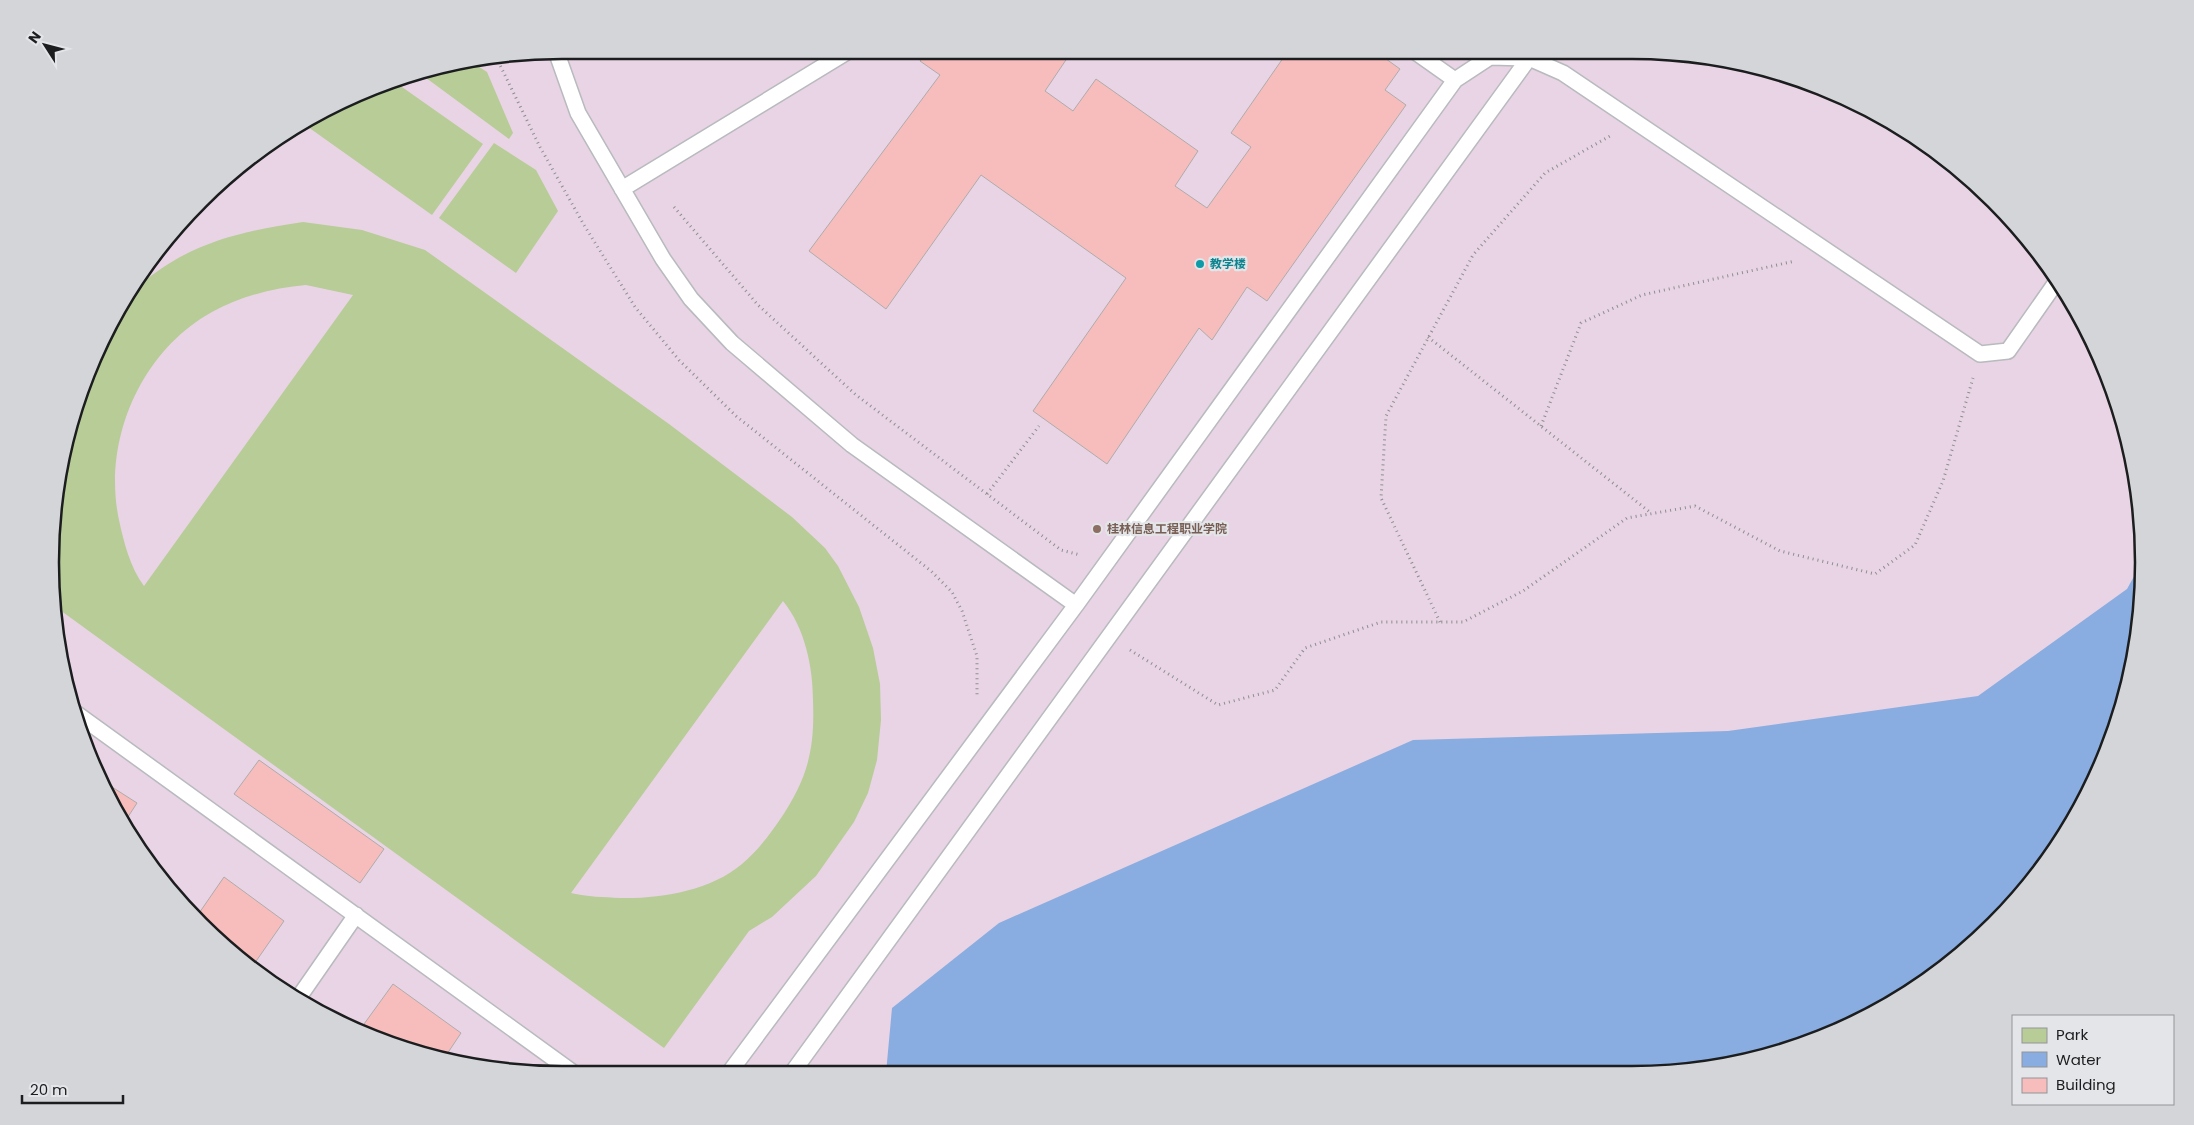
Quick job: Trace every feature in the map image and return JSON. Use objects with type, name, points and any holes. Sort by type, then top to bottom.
[{"type":"lane","points":[[559,59],[578,113],[663,259],[691,299],[732,344],[852,445],[1076,605]]},
{"type":"lane","points":[[622,189],[835,59]]},
{"type":"lane","points":[[1425,59],[1455,80]]},
{"type":"lane","points":[[734,1066],[1076,605],[1455,80],[1487,59]]},
{"type":"lane","points":[[797,1066],[1528,59]]},
{"type":"lane","points":[[1531,59],[1563,73],[1980,354],[2008,351],[2053,287]]},
{"type":"lane","points":[[83,718],[564,1066]]},
{"type":"lane","points":[[302,993],[356,915]]},
{"type":"path","points":[[499,63],[540,147],[584,225],[635,307],[679,360],[736,416],[931,571],[952,592],[962,611],[977,656],[977,695],[973,704]]},
{"type":"path","points":[[1440,622],[1381,498],[1386,416],[1473,255],[1545,173],[1634,121]]},
{"type":"path","points":[[674,207],[758,306],[849,389],[1061,550],[1088,557]]},
{"type":"path","points":[[1541,426],[1581,323],[1642,295],[1830,253]]},
{"type":"path","points":[[1428,337],[1652,514]]},
{"type":"path","points":[[1109,637],[1218,705],[1274,690],[1305,648],[1381,622],[1463,622],[1523,591],[1627,518],[1695,506],[1780,551],[1875,574],[1916,545],[1943,481],[1980,354]]},
{"type":"path","points":[[987,494],[1039,426]]},
{"type":"shaded area","name":"桂林信息工程职业学院","points":[[562,59],[1632,59],[1697,63],[1730,68],[1793,85],[1824,97],[1883,126],[1911,144],[1938,163],[1988,206],[2031,256],[2050,283],[2068,311],[2097,370],[2109,401],[2126,464],[2131,497],[2135,562],[2131,628],[2126,661],[2109,724],[2097,755],[2068,814],[2031,869],[1988,919],[1964,941],[1911,981],[1883,999],[1854,1014],[1793,1040],[1730,1057],[1697,1062],[1632,1066],[562,1066],[497,1062],[464,1057],[401,1040],[370,1028],[311,999],[256,962],[230,941],[184,895],[163,869],[126,814],[97,755],[85,724],[68,661],[60,595],[59,562],[63,497],[68,464],[85,401],[111,340],[126,311],[163,256],[206,206],[256,163],[311,126],[340,111],[401,85],[464,68],[497,63]]},
{"type":"green space","points":[[478,66],[487,72],[513,133],[509,139],[426,78]]},
{"type":"green space","points":[[400,85],[483,144],[432,215],[309,127],[370,97]]},
{"type":"green space","points":[[494,143],[536,170],[558,211],[516,273],[439,218]]},
{"type":"green space","points":[[303,222],[362,230],[425,250],[669,424],[792,517],[825,548],[838,566],[859,607],[873,648],[880,684],[881,720],[877,760],[868,793],[854,822],[816,876],[772,917],[749,931],[664,1048],[61,611],[59,562],[60,530],[68,464],[85,401],[97,370],[126,311],[146,281],[177,259],[217,241],[259,230]],"holes":[[[306,285],[353,295],[144,586],[131,563],[125,546],[115,490],[116,460],[122,430],[132,401],[147,374],[165,350],[187,329],[212,312],[234,301],[281,288]],[[783,601],[791,612],[806,648],[813,688],[811,750],[803,778],[789,806],[775,827],[742,864],[715,881],[700,887],[668,895],[635,898],[596,897],[571,893]]]},
{"type":"water","points":[[2135,575],[2131,628],[2126,661],[2109,724],[2097,755],[2068,814],[2031,869],[1988,919],[1938,962],[1883,999],[1824,1028],[1793,1040],[1730,1057],[1697,1062],[1632,1066],[887,1066],[892,1008],[999,923],[1413,740],[1728,731],[1978,696],[2127,589]]},
{"type":"building","name":"教学楼","points":[[921,59],[1067,59],[1045,91],[1073,111],[1096,79],[1198,151],[1175,186],[1207,208],[1251,147],[1231,133],[1282,59],[1386,59],[1400,69],[1385,90],[1406,105],[1267,301],[1247,287],[1212,340],[1199,328],[1107,464],[1033,411],[1126,278],[981,175],[886,309],[809,251],[940,75],[920,61]]},
{"type":"building","points":[[259,760],[384,849],[360,883],[234,794]]},
{"type":"building","points":[[112,787],[137,803],[128,817]]},
{"type":"building","points":[[224,877],[284,921],[256,962],[230,941],[200,912]]},
{"type":"building","points":[[393,984],[461,1033],[448,1053],[401,1040],[363,1025]]},
{"type":"place","name":"教学楼","points":[[1200,264]]},
{"type":"place","name":"桂林信息工程职业学院","points":[[1097,529]]}]
